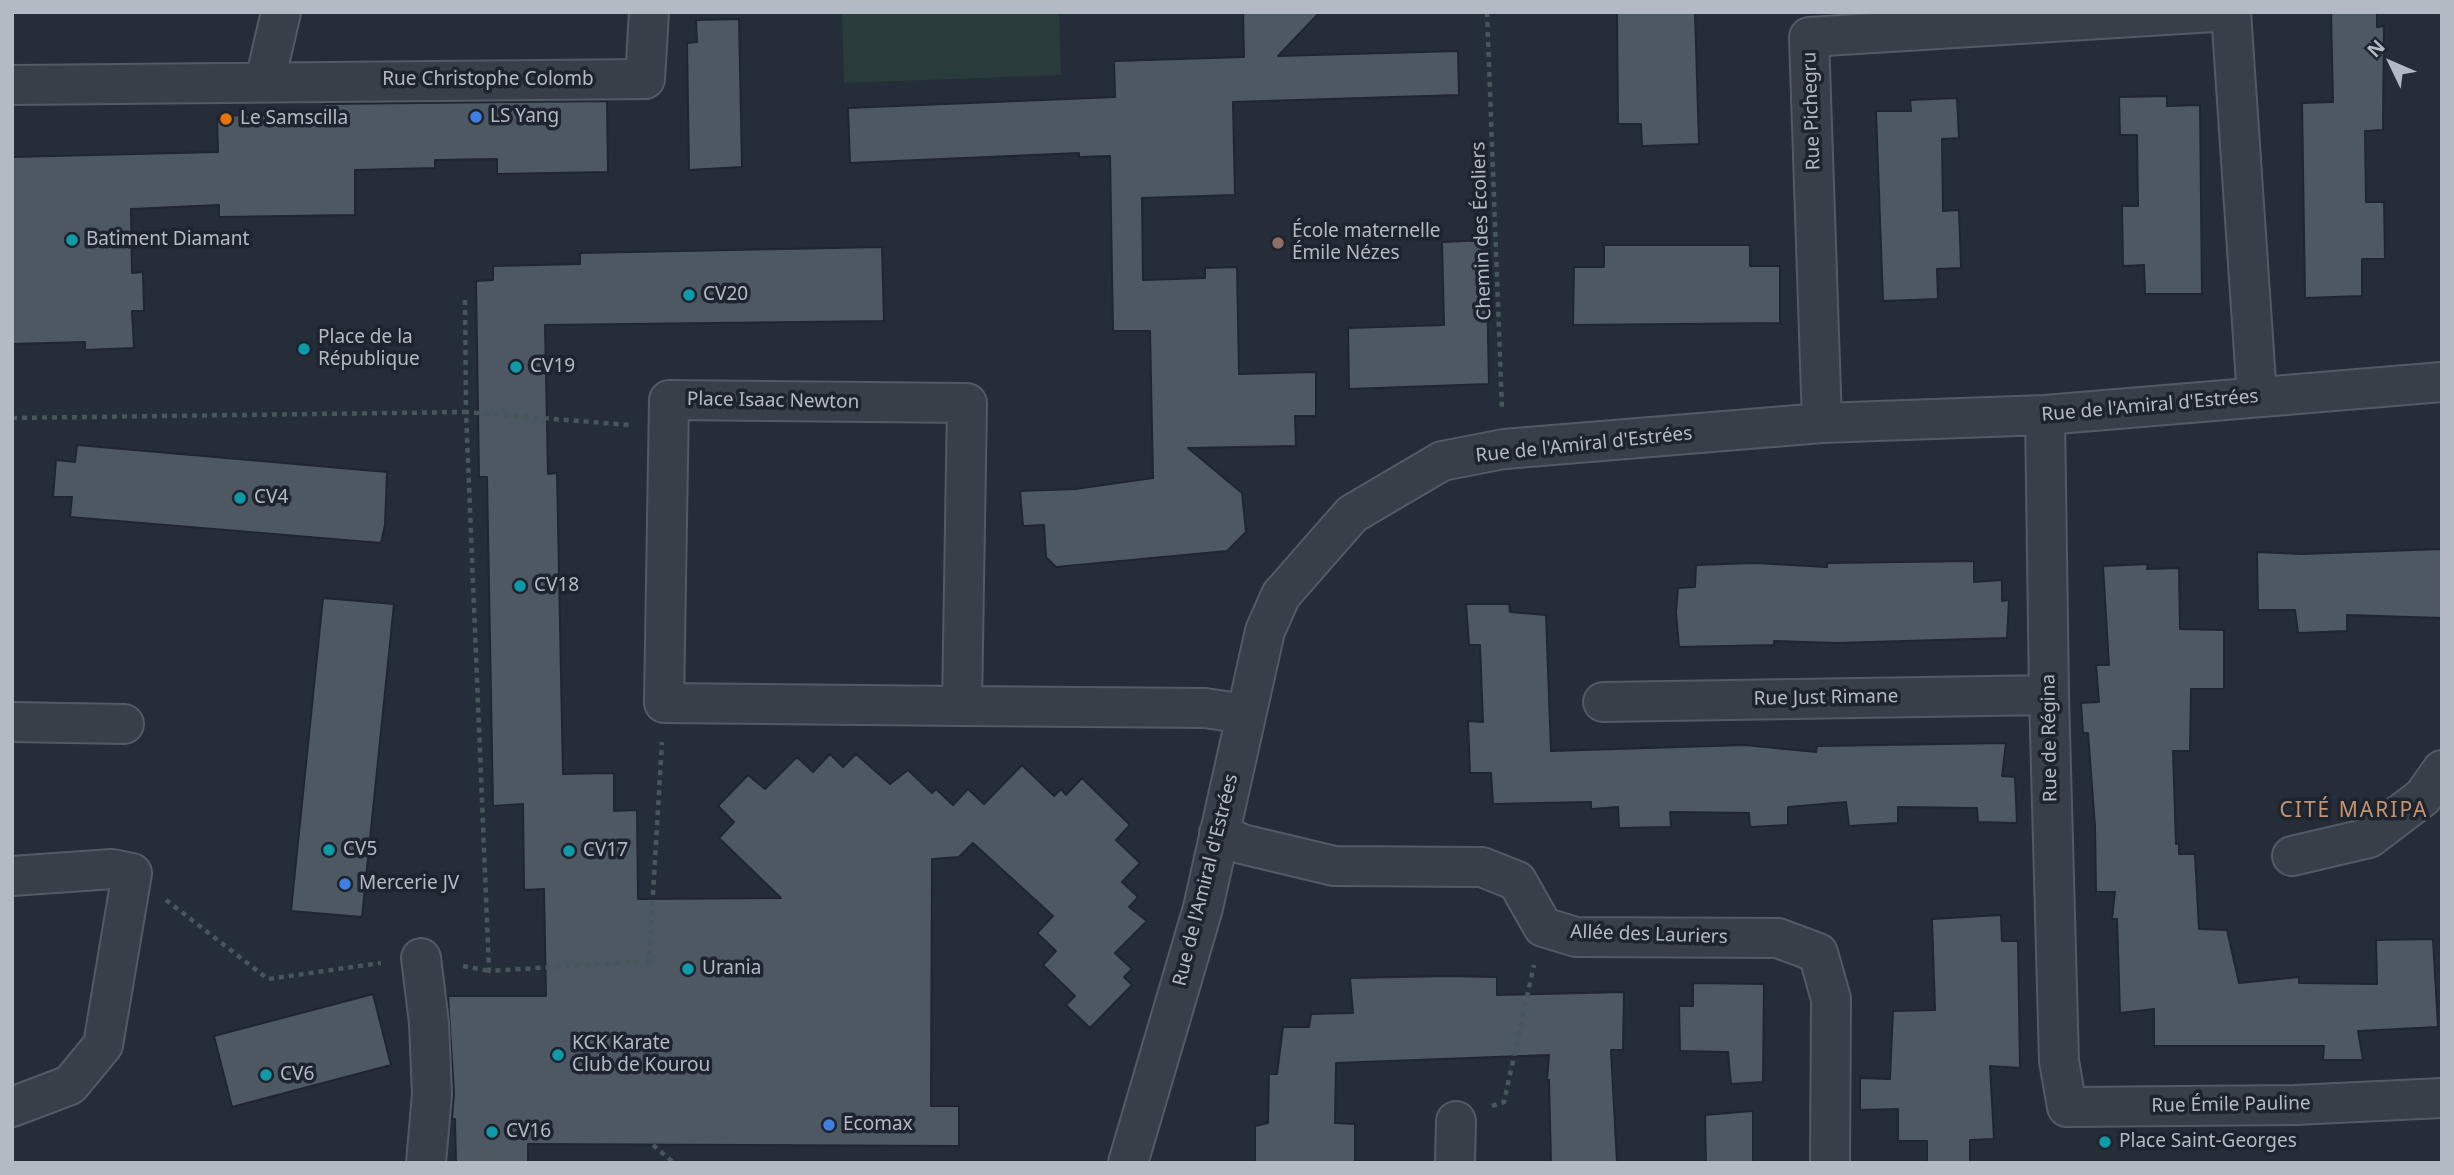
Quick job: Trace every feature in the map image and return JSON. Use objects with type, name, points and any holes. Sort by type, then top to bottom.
[{"type":"street","points":[[265,81],[281,12]]},
{"type":"street","name":"Rue Christophe Colomb","points":[[12,85],[645,79],[649,12]]},
{"type":"street","name":"Rue Pichegru","points":[[1822,423],[1809,37],[2214,12]]},
{"type":"street","points":[[2231,12],[2257,397]]},
{"type":"street","name":"Rue de l'Amiral d'Estrées","points":[[1128,1163],[1203,908],[1265,631],[1281,595],[1352,514],[1442,461],[1504,449],[1822,423],[2046,415],[2442,382]]},
{"type":"street","name":"Place Isaac Newton","points":[[664,703],[669,400],[967,403],[962,706]]},
{"type":"street","name":"Rue de Régina","points":[[2046,415],[2049,695],[2059,1061]]},
{"type":"street","name":"Rue Just Rimane","points":[[1603,702],[2049,695]]},
{"type":"street","points":[[664,703],[1205,708],[1246,714]]},
{"type":"street","points":[[12,722],[124,724]]},
{"type":"street","points":[[2292,856],[2370,838],[2423,797],[2442,770]]},
{"type":"street","name":"Allée des Lauriers","points":[[1219,833],[1242,845],[1335,866],[1482,867],[1517,881],[1543,927],[1576,937],[1778,938],[1818,953],[1831,999],[1830,1163]]},
{"type":"street","points":[[12,876],[112,869],[132,873],[103,1045],[70,1085],[12,1107]]},
{"type":"street","points":[[421,958],[429,1023],[432,1094],[426,1163]]},
{"type":"street","name":"Rue Émile Pauline","points":[[2059,1061],[2067,1107],[2295,1105],[2442,1098]]},
{"type":"street","points":[[1455,1163],[1456,1121]]},
{"type":"path","name":"Chemin des Écoliers","points":[[1487,12],[1504,449]]},
{"type":"path","points":[[465,300],[466,412],[489,971],[649,961],[664,703]]},
{"type":"path","points":[[12,418],[466,412],[668,428]]},
{"type":"path","points":[[132,873],[268,979],[421,958]]},
{"type":"path","points":[[1456,1121],[1504,1102],[1543,927]]},
{"type":"path","points":[[653,1145],[674,1163]]},
{"type":"shaded area","points":[[842,12],[1059,12],[1061,75],[844,83]]},
{"type":"building","points":[[1243,12],[1320,12],[1278,56],[1458,51],[1459,95],[1233,102],[1235,195],[1142,198],[1143,280],[1205,278],[1205,268],[1237,267],[1239,374],[1316,372],[1316,416],[1295,416],[1296,446],[1188,448],[1242,493],[1246,532],[1227,551],[1056,567],[1046,557],[1044,525],[1023,526],[1020,491],[1075,489],[1153,478],[1150,331],[1113,331],[1110,156],[1079,157],[1079,153],[850,163],[848,108],[1115,97],[1114,61],[1244,57]]},
{"type":"building","points":[[1617,12],[1695,12],[1699,144],[1642,146],[1641,124],[1618,124]]},
{"type":"building","points":[[2331,12],[2377,12],[2377,27],[2384,26],[2383,130],[2365,131],[2366,202],[2384,202],[2385,259],[2362,259],[2362,296],[2305,298],[2302,103],[2333,102]]},
{"type":"building","points":[[739,19],[742,167],[689,170],[687,43],[697,42],[696,20]]},
{"type":"building","points":[[2167,96],[2167,106],[2200,105],[2202,294],[2145,294],[2144,265],[2123,266],[2122,206],[2138,206],[2137,135],[2120,135],[2119,97]]},
{"type":"building","points":[[1957,98],[1959,138],[1942,139],[1943,211],[1959,210],[1961,268],[1937,269],[1938,299],[1883,301],[1876,111],[1911,111],[1910,100]]},
{"type":"building","points":[[607,101],[608,172],[497,174],[497,159],[435,160],[435,168],[355,170],[355,215],[219,217],[219,205],[131,209],[132,273],[143,272],[144,311],[132,311],[134,348],[85,350],[85,342],[12,344],[12,157],[218,152],[217,116],[324,113],[324,104]]},
{"type":"building","points":[[1486,240],[1489,384],[1349,389],[1348,328],[1444,325],[1442,242]]},
{"type":"building","points":[[1604,245],[1750,245],[1750,266],[1780,266],[1780,323],[1573,325],[1574,267],[1604,267]]},
{"type":"building","points":[[882,247],[884,321],[545,325],[548,474],[557,473],[563,774],[614,773],[614,811],[637,810],[638,899],[781,898],[719,838],[734,822],[718,806],[748,775],[765,789],[797,757],[813,772],[830,754],[843,767],[856,754],[890,784],[908,770],[932,793],[936,789],[953,805],[968,789],[984,804],[1022,765],[1054,796],[1061,789],[1066,795],[1082,778],[1130,825],[1116,840],[1140,863],[1122,882],[1138,897],[1129,907],[1147,921],[1115,953],[1132,969],[1124,977],[1132,985],[1090,1028],[1066,1005],[1075,996],[1043,965],[1056,951],[1037,933],[1053,916],[973,843],[959,857],[932,859],[931,1106],[959,1106],[959,1146],[528,1144],[528,1163],[456,1163],[448,996],[546,996],[544,889],[524,890],[523,804],[493,806],[487,477],[479,477],[476,281],[493,280],[493,266],[580,264],[580,253]]},
{"type":"building","points":[[77,445],[387,472],[385,525],[381,543],[70,517],[72,497],[53,497],[56,460],[75,462]]},
{"type":"building","points":[[2442,549],[2442,618],[2347,615],[2347,631],[2298,633],[2295,610],[2258,610],[2257,552],[2302,554]]},
{"type":"building","points":[[1974,561],[1974,582],[2002,580],[2002,601],[2009,600],[2007,638],[1837,643],[1774,641],[1774,645],[1679,647],[1676,613],[1678,588],[1695,587],[1696,565],[1755,563],[1827,567],[1827,563]]},
{"type":"building","points":[[2148,564],[2147,569],[2179,568],[2180,629],[2224,630],[2224,689],[2191,689],[2190,751],[2173,751],[2176,844],[2179,844],[2179,854],[2195,854],[2199,929],[2227,930],[2239,983],[2299,977],[2299,983],[2377,984],[2376,940],[2433,939],[2438,1027],[2358,1031],[2363,1060],[2323,1060],[2324,1046],[2154,1046],[2154,1009],[2120,1013],[2117,919],[2112,919],[2115,892],[2096,892],[2095,826],[2088,733],[2083,733],[2081,703],[2099,702],[2096,665],[2109,665],[2103,566]]},
{"type":"building","points":[[323,598],[394,604],[362,917],[291,911]]},
{"type":"building","points":[[1466,604],[1509,604],[1510,612],[1546,615],[1551,751],[1745,745],[1816,752],[1817,746],[2006,743],[2002,776],[2015,777],[2017,823],[1978,822],[1977,808],[1898,807],[1898,823],[1849,826],[1846,802],[1788,807],[1788,825],[1750,827],[1749,813],[1670,812],[1671,827],[1619,828],[1618,807],[1591,809],[1591,802],[1493,804],[1491,773],[1470,773],[1468,721],[1483,722],[1480,645],[1469,645]]},
{"type":"building","points":[[2001,915],[2002,941],[2018,941],[2020,1068],[1990,1066],[1994,1139],[1970,1140],[1970,1163],[1927,1163],[1927,1141],[1898,1141],[1898,1109],[1860,1110],[1860,1078],[1890,1079],[1893,1011],[1935,1010],[1932,919]]},
{"type":"building","points":[[1497,977],[1497,995],[1624,992],[1623,1050],[1611,1050],[1617,1163],[1551,1163],[1547,1080],[1549,1055],[1336,1063],[1335,1123],[1355,1124],[1355,1163],[1255,1163],[1255,1126],[1268,1123],[1269,1074],[1277,1074],[1283,1027],[1309,1027],[1311,1014],[1353,1013],[1350,978]]},
{"type":"building","points":[[1693,983],[1764,984],[1763,1082],[1731,1084],[1728,1052],[1680,1051],[1679,1006],[1693,1006]]},
{"type":"building","name":"CV6","points":[[373,994],[391,1065],[232,1107],[214,1036]]},
{"type":"building","points":[[1753,1111],[1753,1163],[1706,1163],[1705,1115]]},
{"type":"place","name":"LS Yang","points":[[476,117]]},
{"type":"place","name":"Le Samscilla","points":[[226,119]]},
{"type":"place","name":"Batiment Diamant","points":[[72,240]]},
{"type":"place","name":"École maternelle Émile Nézes","points":[[1278,243]]},
{"type":"place","name":"CV20","points":[[689,295]]},
{"type":"place","name":"Place de la République","points":[[304,349]]},
{"type":"place","name":"CV19","points":[[516,367]]},
{"type":"place","name":"CV4","points":[[240,498]]},
{"type":"place","name":"CV18","points":[[520,586]]},
{"type":"place","name":"CV5","points":[[329,850]]},
{"type":"place","name":"CV17","points":[[569,851]]},
{"type":"place","name":"Mercerie JV","points":[[345,884]]},
{"type":"place","name":"Urania","points":[[688,969]]},
{"type":"place","name":"KCK Karate Club de Kourou","points":[[558,1055]]},
{"type":"place","name":"CV6","points":[[266,1075]]},
{"type":"place","name":"Ecomax","points":[[829,1125]]},
{"type":"place","name":"CV16","points":[[492,1132]]},
{"type":"place","name":"Place Saint-Georges","points":[[2105,1142]]},
{"type":"district","name":"CITÉ MARIPA","points":[[2354,811]]}]
